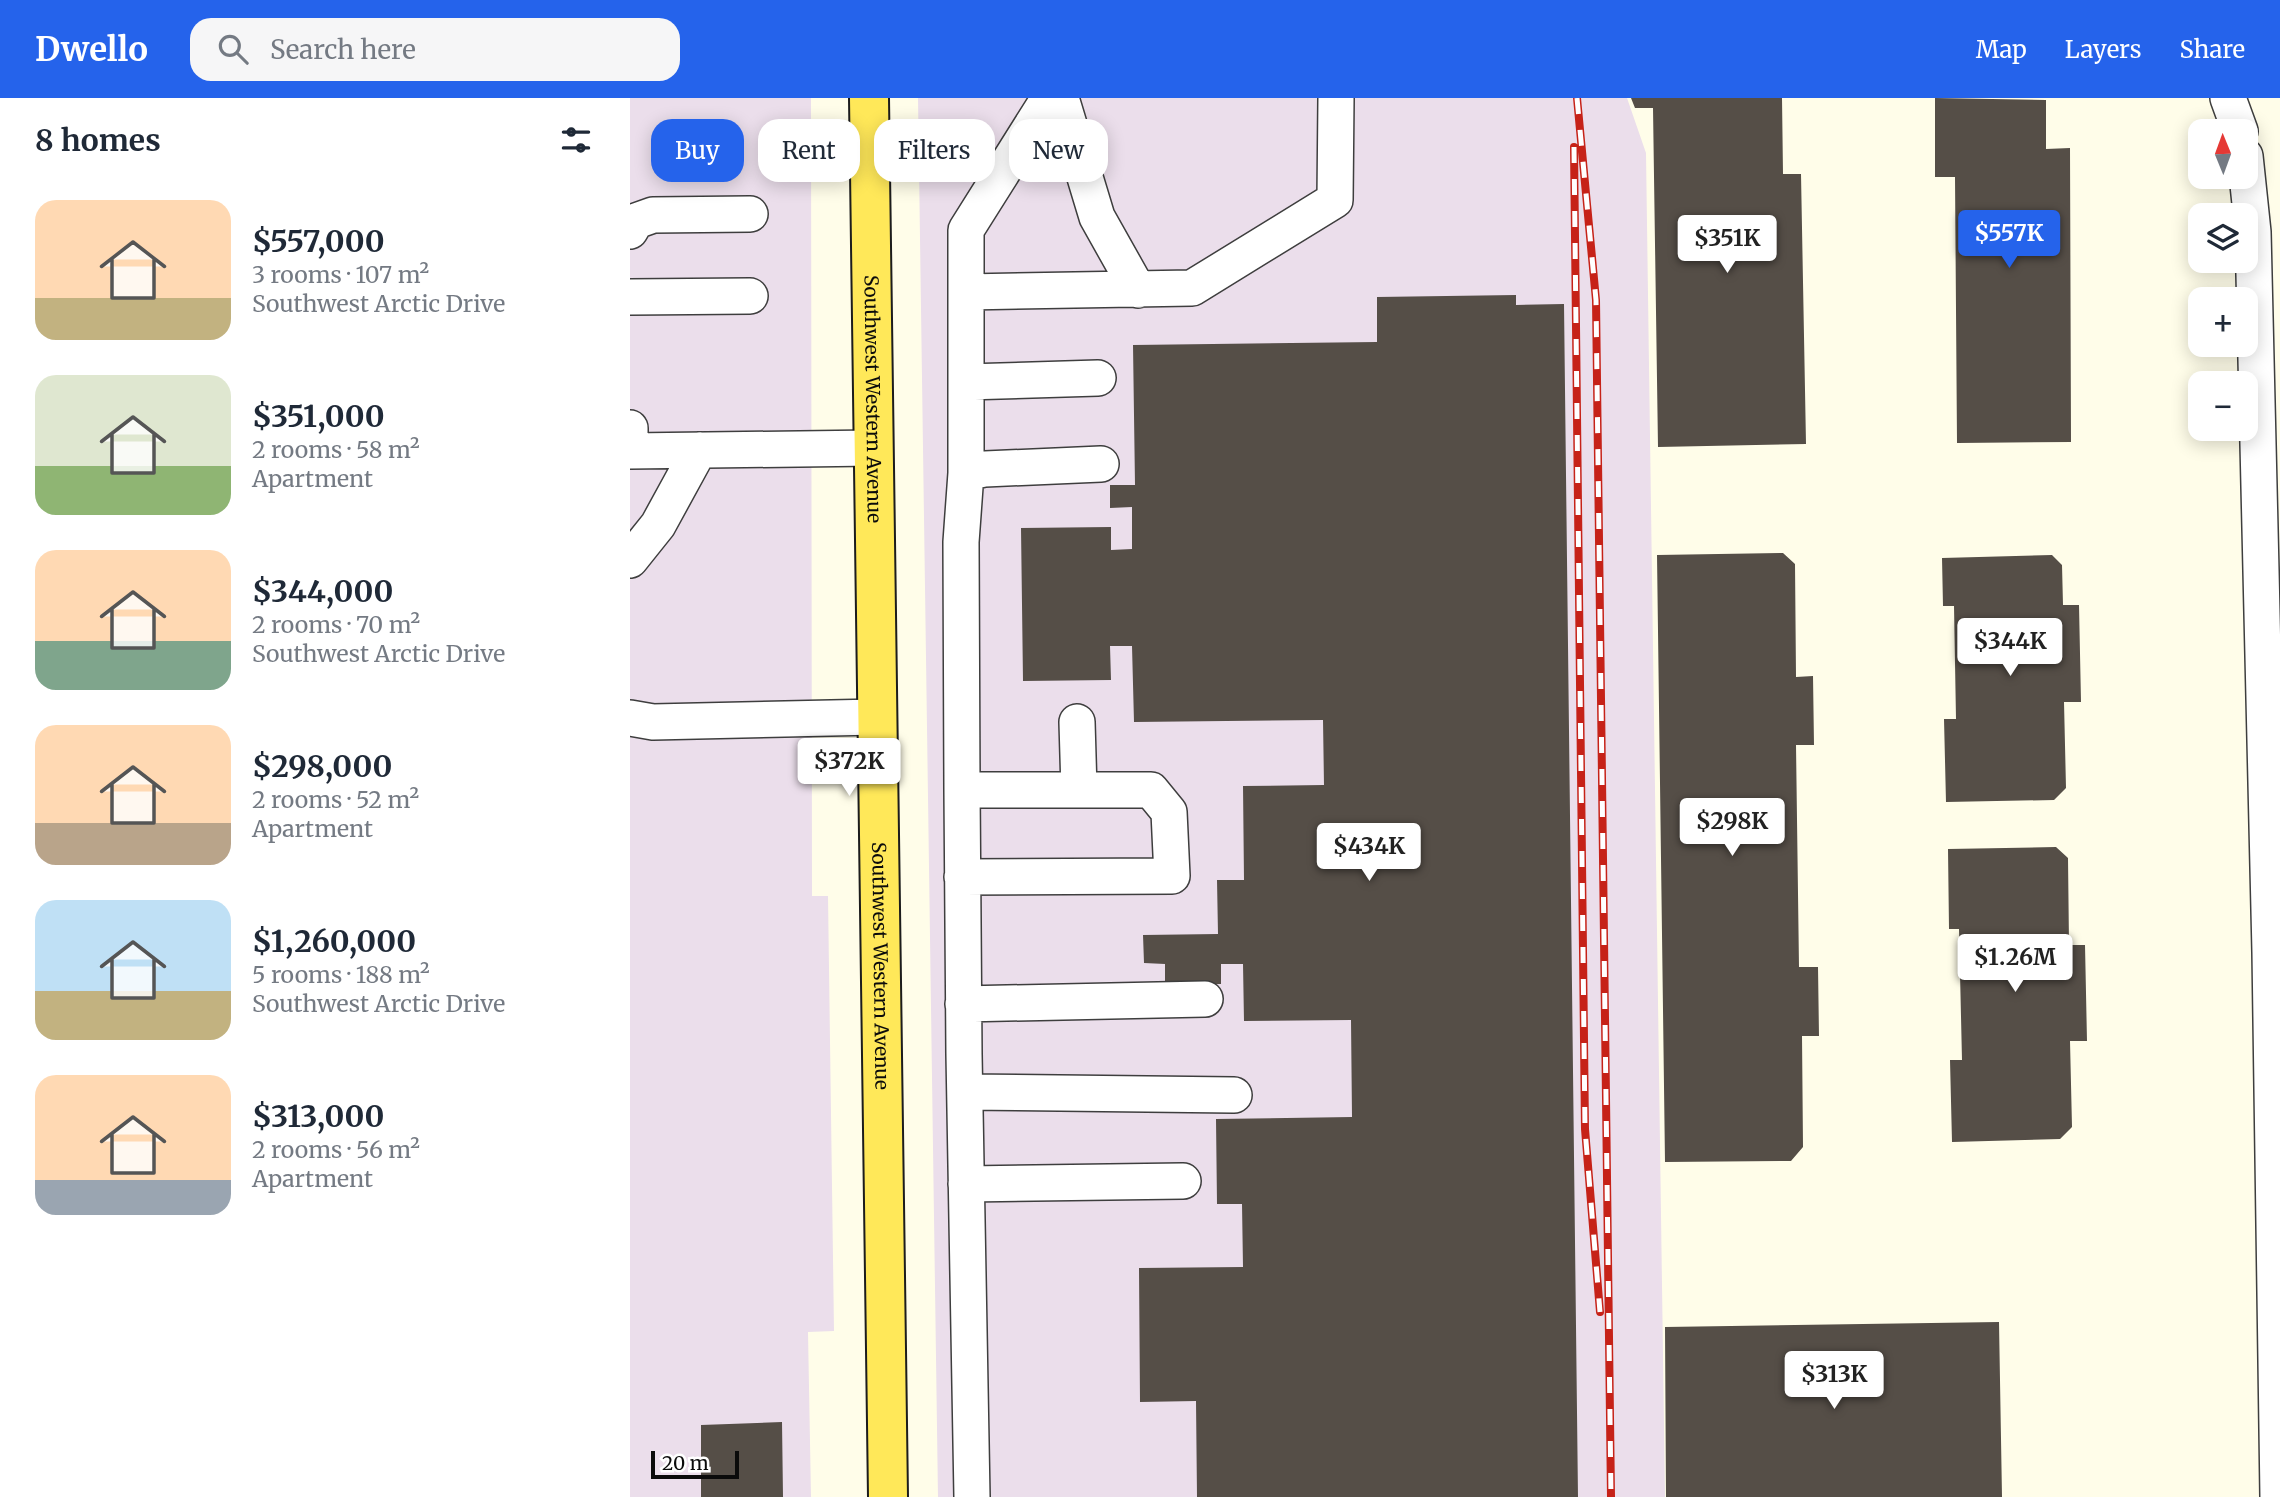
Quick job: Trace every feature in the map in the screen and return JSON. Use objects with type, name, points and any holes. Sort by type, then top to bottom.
[{"type":"main road","name":"Southwest Western Avenue","points":[[869,98],[888,1497]]},
{"type":"street","points":[[972,1497],[962,877],[961,542],[966,473],[966,230],[1049,98]]},
{"type":"street","points":[[1061,98],[1097,217],[1138,290]]},
{"type":"street","points":[[966,292],[1192,288],[1335,200],[1336,98]]},
{"type":"street","points":[[2228,98],[2236,119]]},
{"type":"street","points":[[2248,189],[2253,232],[2275,952],[2278,1497]]},
{"type":"street","points":[[630,231],[636,221],[653,215],[750,214]]},
{"type":"street","points":[[630,297],[750,296]]},
{"type":"street","points":[[966,382],[1098,378]]},
{"type":"street","points":[[630,428],[630,451],[874,448]]},
{"type":"street","points":[[630,560],[658,525],[699,450]]},
{"type":"street","points":[[966,473],[985,469],[1101,464]]},
{"type":"street","points":[[630,718],[653,722],[877,717]]},
{"type":"street","points":[[1077,722],[1079,790]]},
{"type":"street","points":[[962,790],[1152,790],[1169,812],[1172,876],[962,877]]},
{"type":"street","points":[[963,1004],[1205,999]]},
{"type":"street","points":[[965,1092],[1234,1095]]},
{"type":"street","points":[[966,1184],[1183,1181]]},
{"type":"shaded area","points":[[630,98],[811,98],[811,119],[758,119],[758,182],[811,182],[812,896],[828,896],[834,1331],[808,1332],[811,1497],[630,1497]]},
{"type":"shaded area","points":[[918,98],[1627,98],[1646,153],[1665,1497],[938,1497],[919,182],[995,182],[995,119],[918,119]]},
{"type":"building","points":[[1631,98],[1782,98],[1783,174],[1801,174],[1806,444],[1658,447],[1653,108],[1635,108]]},
{"type":"building","points":[[1935,98],[2046,100],[2046,149],[2070,148],[2071,442],[1957,443],[1955,177],[1935,177]]},
{"type":"building","points":[[1516,295],[1516,305],[1564,304],[1578,1497],[1197,1497],[1196,1401],[1140,1402],[1139,1268],[1243,1267],[1242,1204],[1217,1204],[1216,1119],[1352,1117],[1351,1020],[1244,1021],[1243,964],[1221,964],[1221,984],[1165,985],[1165,964],[1144,963],[1143,935],[1218,934],[1217,880],[1244,880],[1243,786],[1324,785],[1323,720],[1134,722],[1132,646],[1110,646],[1111,680],[1023,681],[1021,528],[1111,527],[1111,550],[1132,549],[1132,507],[1110,508],[1110,485],[1135,485],[1133,345],[1377,342],[1377,297]]},
{"type":"building","points":[[1783,553],[1795,564],[1796,677],[1813,676],[1814,745],[1796,745],[1799,967],[1818,967],[1819,1036],[1802,1036],[1803,1147],[1791,1161],[1665,1162],[1657,555]]},
{"type":"building","points":[[2052,555],[2062,565],[2063,605],[2079,605],[2081,702],[2064,702],[2066,788],[2054,800],[1946,802],[1944,719],[1956,719],[1954,606],[1943,606],[1942,558]]},
{"type":"building","points":[[2056,847],[2068,858],[2069,945],[2085,945],[2087,1041],[2070,1041],[2072,1127],[2060,1139],[1952,1142],[1950,1060],[1962,1060],[1959,929],[1949,929],[1948,849]]},
{"type":"building","points":[[1999,1322],[2002,1497],[1666,1497],[1665,1327]]},
{"type":"building","points":[[782,1422],[783,1497],[701,1497],[701,1425]]},
{"type":"railway","points":[[1577,98],[1596,300],[1611,1497]]},
{"type":"railway","points":[[1574,147],[1585,1129],[1600,1312]]}]
